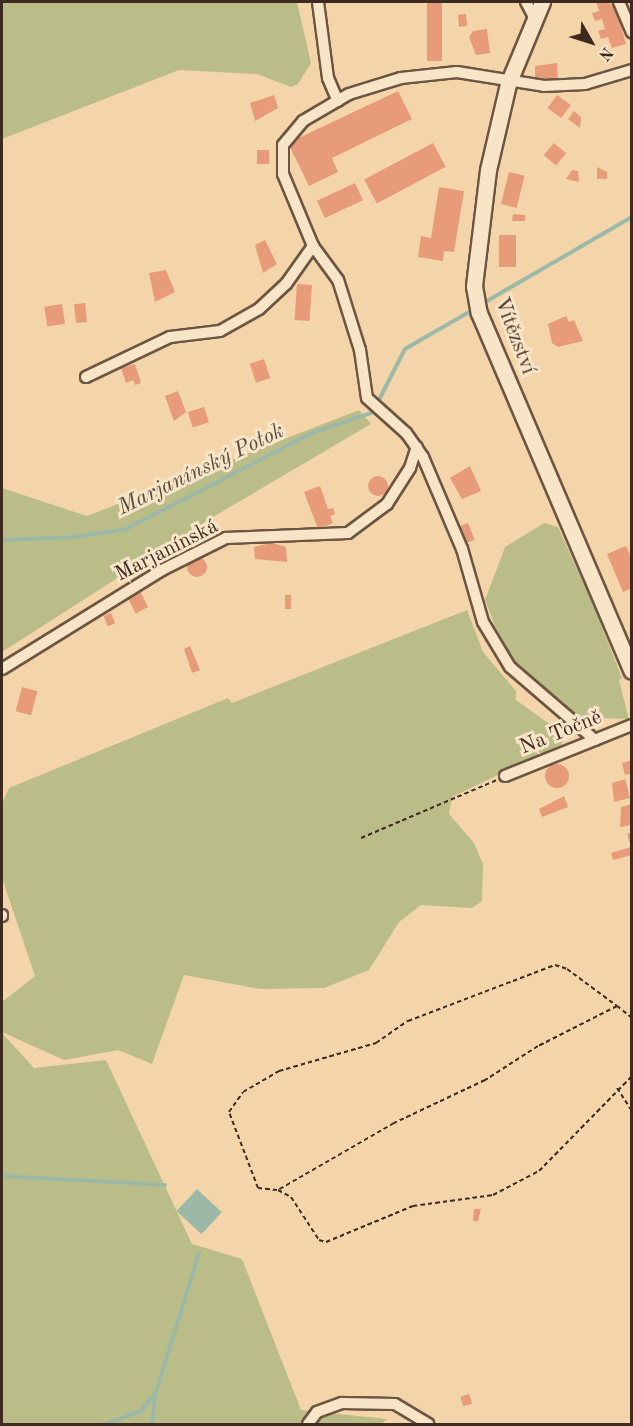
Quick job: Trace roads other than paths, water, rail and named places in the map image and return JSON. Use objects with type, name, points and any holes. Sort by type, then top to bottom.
[{"type":"main road","name":"Vítězství","points":[[542,2],[508,84],[474,258],[479,313],[632,671]]},
{"type":"street","points":[[318,2],[328,78],[338,101]]},
{"type":"street","points":[[526,2],[535,19]]},
{"type":"street","points":[[619,2],[632,32]]},
{"type":"street","points":[[596,740],[510,667],[483,622],[462,549],[417,447],[367,398],[360,350],[338,280],[313,246],[283,174],[283,145],[303,121],[338,101],[401,78],[457,72],[508,84],[585,84],[632,70]]},
{"type":"street","points":[[86,377],[170,337],[220,331],[259,309],[286,284],[313,246]]},
{"type":"street","name":"Marjanínská","points":[[2,669],[162,570],[226,538],[348,533],[387,504],[417,447]]},
{"type":"street","name":"Na Točně","points":[[505,776],[632,726]]},
{"type":"street","points":[[308,1425],[317,1412],[342,1403],[395,1404],[428,1425]]},
{"type":"waterway","name":"Marjanínský Potok","points":[[487,301],[632,217]]},
{"type":"waterway","name":"Marjanínský Potok","points":[[380,398],[405,349],[469,312]]},
{"type":"waterway","name":"Marjanínský Potok","points":[[2,540],[75,537],[126,529],[312,433],[374,412]]},
{"type":"waterway","points":[[2,1176],[165,1185]]},
{"type":"waterway","points":[[152,1424],[155,1395],[199,1253]]},
{"type":"waterway","points":[[105,1424],[141,1411],[154,1395]]}]
